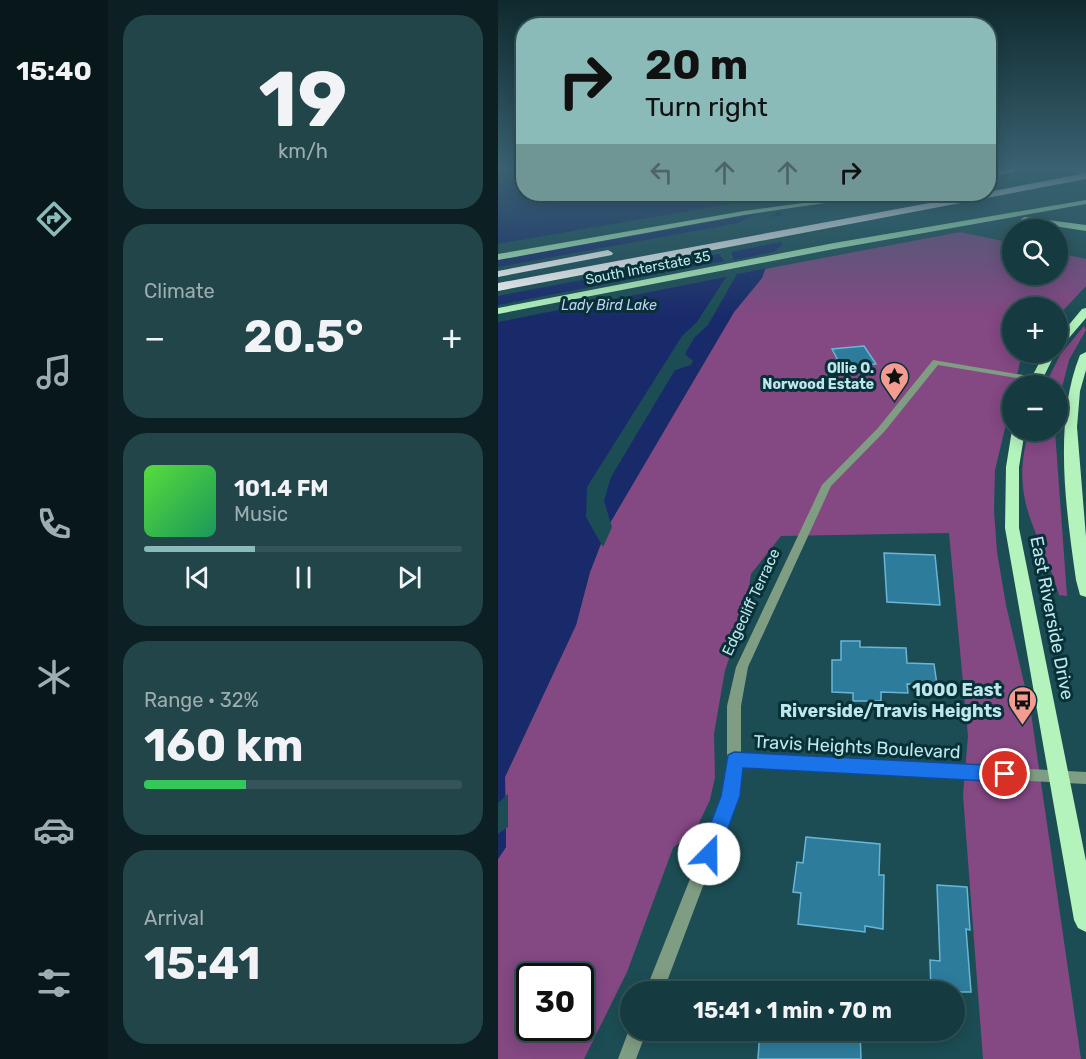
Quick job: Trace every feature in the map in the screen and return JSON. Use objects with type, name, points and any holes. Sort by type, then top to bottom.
[{"type":"highway","points":[[498,287],[860,218]]},
{"type":"highway","points":[[498,274],[616,252]]},
{"type":"main road","points":[[498,257],[714,218]]},
{"type":"main road","name":"South Interstate 35","points":[[498,311],[989,218]]},
{"type":"main road","points":[[980,220],[1044,220],[1086,228]]},
{"type":"main road","points":[[1068,332],[1086,311]]},
{"type":"main road","points":[[1086,355],[1072,399],[1069,440],[1081,563],[1086,591]]},
{"type":"main road","name":"East Riverside Drive","points":[[1016,441],[1011,490],[1012,528],[1086,920]]},
{"type":"street","name":"Edgecliff Terrace","points":[[658,981],[730,796],[734,760],[734,706],[742,667],[823,494],[834,477],[881,430],[936,362],[1002,375]]},
{"type":"street","name":"Travis Heights Boulevard","points":[[734,760],[1086,778]]},
{"type":"street","points":[[627,1059],[634,1041]]},
{"type":"shaded area","points":[[960,232],[1002,241],[1002,285],[1068,285],[1068,255],[1086,259],[1086,286],[1068,305],[1068,297],[1002,297],[1002,363],[1020,363],[1017,375],[1002,375],[1002,441],[995,470],[994,510],[997,552],[1006,605],[1031,713],[1081,1059],[983,1059],[963,795],[968,736],[949,533],[781,536],[751,574],[745,614],[725,670],[714,734],[715,777],[710,800],[698,825],[673,848],[627,972],[623,981],[620,981],[620,986],[594,1039],[594,963],[516,963],[516,1041],[593,1041],[584,1059],[498,1059],[498,859],[506,847],[505,777],[576,625],[590,572],[607,528],[734,312],[762,278],[765,269]]},
{"type":"shaded area","points":[[1084,326],[1086,330],[1069,360],[1065,375],[1050,375],[1056,363],[1068,363],[1068,345]]},
{"type":"shaded area","points":[[1027,441],[1056,441],[1067,596],[1059,595],[1029,516],[1022,478]]},
{"type":"water","name":"Lady Bird Lake","points":[[498,218],[781,218],[782,245],[770,255],[762,278],[734,312],[607,528],[590,572],[576,625],[505,777],[506,847],[498,859]]},
{"type":"pier","points":[[646,218],[731,218],[498,260],[498,244]]},
{"type":"pier","points":[[747,218],[784,218],[785,241],[731,252],[734,260],[779,251],[773,257],[769,268],[737,274],[708,325],[694,338],[685,354],[693,361],[691,365],[675,370],[611,477],[604,501],[612,527],[603,547],[586,517],[587,487],[682,336],[697,322],[726,277],[498,322],[498,305],[724,261],[719,254],[498,296],[498,267],[738,223]]},
{"type":"pier","points":[[508,794],[508,827],[498,834],[498,803]]},
{"type":"building","points":[[864,346],[876,364],[842,368],[832,349]]},
{"type":"building","points":[[884,553],[935,555],[940,605],[887,602]]},
{"type":"building","points":[[841,641],[860,641],[860,647],[906,648],[907,663],[934,664],[937,685],[907,684],[908,693],[881,692],[881,701],[853,701],[853,693],[832,692],[832,660],[841,660]]},
{"type":"building","points":[[806,837],[880,844],[879,875],[884,875],[883,929],[865,926],[865,932],[798,924],[801,893],[793,892],[797,862],[803,863]]},
{"type":"building","points":[[937,885],[967,887],[970,930],[966,929],[971,992],[965,992],[965,981],[931,981],[930,960],[940,961]]},
{"type":"building","points":[[759,1041],[860,1041],[861,1059],[758,1059]]},
{"type":"place","name":"Ollie O. Norwood Estate","points":[[895,402]]},
{"type":"place","name":"1000 East Riverside/Travis Heights","points":[[1023,726]]},
{"type":"route","points":[[709,854],[730,796],[734,760],[1005,774]]}]
